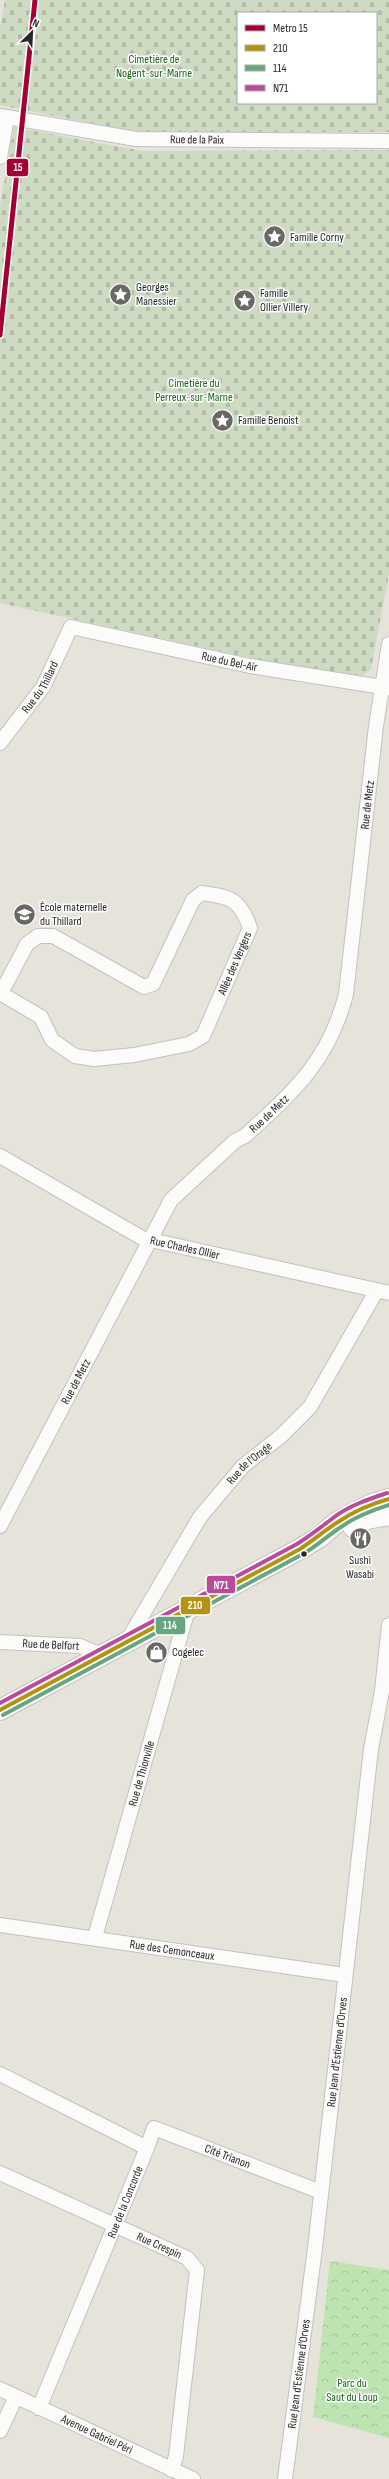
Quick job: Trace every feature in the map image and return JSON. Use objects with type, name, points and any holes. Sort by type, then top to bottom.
[{"type":"street","name":"Rue de la Paix","points":[[4,116],[136,139],[389,141]]},
{"type":"street","points":[[0,157],[4,116]]},
{"type":"street","name":"Rue du Bel-Air","points":[[71,627],[250,666],[385,687]]},
{"type":"street","name":"Rue du Thillard","points":[[0,742],[43,687],[71,627]]},
{"type":"street","name":"Rue de Metz","points":[[0,1526],[172,1200],[235,1140],[245,1136],[294,1089],[318,1062],[333,1032],[346,994],[385,687],[389,644]]},
{"type":"street","name":"Allée des Vergers","points":[[202,893],[223,896],[244,908],[250,928],[203,1036],[189,1044],[102,1058],[75,1056],[52,1040],[41,1018],[0,993],[15,963],[27,944],[38,936],[53,936],[144,987],[153,984],[193,900],[202,893]]},
{"type":"street","name":"Rue Charles Ollier","points":[[0,1156],[135,1236],[150,1241],[383,1292]]},
{"type":"street","name":"Rue de l'Orage","points":[[127,1640],[200,1517],[243,1466],[281,1436],[310,1407],[383,1292]]},
{"type":"street","points":[[0,1710],[320,1537],[337,1522],[372,1504],[389,1499]]},
{"type":"street","points":[[320,1537],[344,1531],[367,1519],[389,1515]]},
{"type":"street","name":"Rue de Thionville","points":[[95,1937],[188,1609]]},
{"type":"street","name":"Rue Jean d'Estienne d'Orves","points":[[285,2479],[321,2192],[344,1975],[371,1749],[382,1691],[389,1625]]},
{"type":"street","name":"Rue de Belfort","points":[[0,1642],[80,1646],[101,1655]]},
{"type":"street","name":"Rue des Cemonceaux","points":[[0,1925],[95,1937],[344,1975]]},
{"type":"street","points":[[0,2074],[147,2148]]},
{"type":"street","name":"Cité Trianon","points":[[147,2148],[154,2128],[321,2192]]},
{"type":"street","name":"Rue de la Concorde","points":[[39,2408],[117,2225],[147,2148]]},
{"type":"street","name":"Rue Crespin","points":[[0,2172],[187,2258],[197,2270],[176,2456],[172,2470]]},
{"type":"street","name":"Avenue Gabriel Péri","points":[[0,2389],[193,2479]]},
{"type":"street","points":[[0,2431],[16,2397]]},
{"type":"green space","name":"Cimetière de Nogent-sur-Marne","points":[[5,0],[389,0],[389,132],[142,133],[0,105],[0,28]]},
{"type":"green space","name":"Cimetière du Perreux-sur-Marne","points":[[14,127],[142,151],[389,150],[389,574],[371,669],[362,676],[265,661],[0,603],[0,205]]},
{"type":"green space","name":"Parc du Saut du Loup","points":[[330,2261],[389,2270],[389,2438],[313,2417]]},
{"type":"metro line","name":"15","points":[[0,335],[35,0]]},
{"type":"transit line","name":"N71","points":[[0,1703],[297,1544],[352,1506],[387,1493]]},
{"type":"transit line","name":"210","points":[[0,1710],[300,1549],[333,1525],[350,1515],[389,1499]]},
{"type":"transit line","name":"114","points":[[3,1715],[303,1554],[352,1520],[389,1505]]},
{"type":"place","name":"Famille Corny","points":[[274,237]]},
{"type":"place","name":"Georges Manessier","points":[[120,294]]},
{"type":"place","name":"Famille Ollier Villery","points":[[245,300]]},
{"type":"place","name":"Famille Benoist","points":[[223,420]]},
{"type":"place","name":"École maternelle du Thillard","points":[[25,914]]},
{"type":"place","name":"Sushi Wasabi","points":[[360,1539]]},
{"type":"place","name":"Cogelec","points":[[157,1652]]}]
